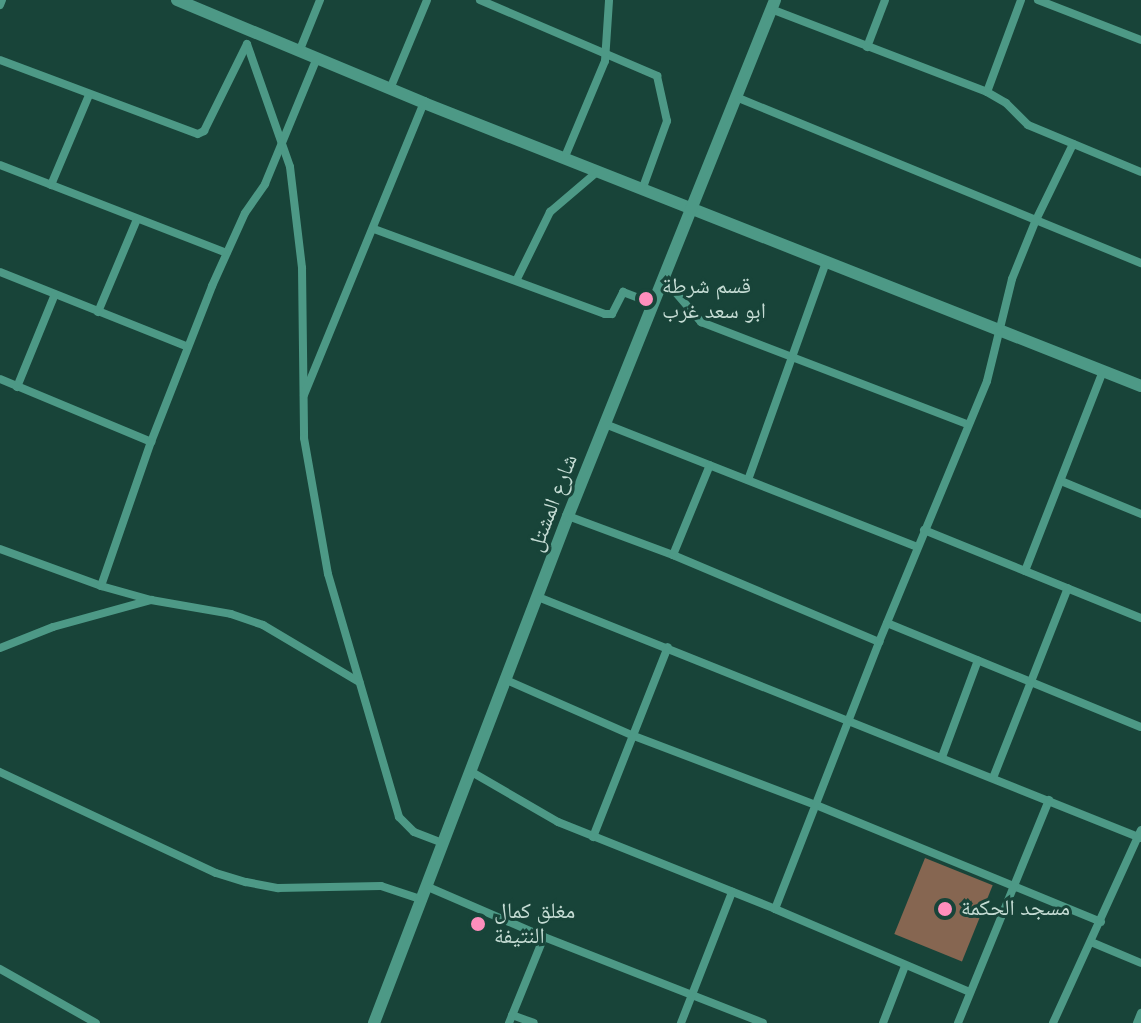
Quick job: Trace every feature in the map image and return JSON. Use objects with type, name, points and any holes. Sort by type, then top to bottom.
[{"type":"street","points":[[177,0],[250,38],[299,52],[1103,371],[1140,381]]},
{"type":"street","points":[[299,52],[320,0]]},
{"type":"street","points":[[390,89],[427,0]]},
{"type":"street","points":[[480,0],[653,72],[660,83],[667,124],[642,190]]},
{"type":"street","points":[[564,159],[607,52],[609,0]]},
{"type":"street","points":[[867,47],[885,0]]},
{"type":"street","points":[[987,92],[1021,0]]},
{"type":"street","points":[[1038,0],[1141,40]]},
{"type":"street","points":[[773,4],[867,47],[987,92],[1000,98],[1028,125],[1141,172]]},
{"type":"street","name":"شارع المشتل","points":[[374,1023],[428,887],[504,679],[773,4]]},
{"type":"street","points":[[0,60],[89,95],[201,133],[250,38]]},
{"type":"street","points":[[250,38],[290,167],[302,268],[302,401],[314,506],[328,574],[399,817],[414,832],[443,843]]},
{"type":"street","points":[[101,586],[188,347],[245,213],[265,184],[316,60]]},
{"type":"street","points":[[51,185],[89,95]]},
{"type":"street","points":[[736,97],[1141,263]]},
{"type":"street","points":[[302,401],[424,103]]},
{"type":"street","points":[[775,909],[917,547],[987,381],[1012,279],[1035,222],[1073,144]]},
{"type":"street","points":[[0,165],[227,253]]},
{"type":"street","points":[[517,279],[550,212],[597,172]]},
{"type":"street","points":[[98,312],[137,219]]},
{"type":"street","points":[[374,229],[609,315],[623,292],[654,304]]},
{"type":"street","points":[[748,480],[826,262]]},
{"type":"street","points":[[0,272],[188,347]]},
{"type":"street","points":[[664,279],[701,322],[967,424]]},
{"type":"street","points":[[17,387],[55,294]]},
{"type":"street","points":[[1025,571],[1103,371]]},
{"type":"street","points":[[0,379],[151,442]]},
{"type":"street","points":[[605,424],[917,547]]},
{"type":"street","points":[[673,555],[710,465]]},
{"type":"street","points":[[1061,481],[1141,514]]},
{"type":"street","points":[[568,516],[673,555],[879,642]]},
{"type":"street","points":[[924,530],[1141,618]]},
{"type":"street","points":[[0,549],[101,586],[151,600],[231,614],[263,625],[359,682]]},
{"type":"street","points":[[993,778],[1068,588]]},
{"type":"street","points":[[538,597],[1140,835],[1053,1023]]},
{"type":"street","points":[[0,648],[53,627],[151,600]]},
{"type":"street","points":[[887,623],[1141,727]]},
{"type":"street","points":[[593,837],[668,647]]},
{"type":"street","points":[[942,757],[978,660]]},
{"type":"street","points":[[504,679],[634,736],[816,805],[1101,922]]},
{"type":"street","points":[[470,771],[558,822],[970,992]]},
{"type":"street","points":[[0,772],[216,873],[278,888],[381,886],[423,900]]},
{"type":"street","points":[[959,1023],[1049,800]]},
{"type":"street","points":[[428,887],[544,937],[763,1023]]},
{"type":"street","points":[[681,1023],[732,892]]},
{"type":"street","points":[[534,1023],[510,1019],[544,937]]},
{"type":"street","points":[[1091,942],[1141,963]]},
{"type":"street","points":[[883,1023],[905,966]]},
{"type":"street","points":[[0,969],[96,1023]]},
{"type":"street","points":[[1137,1023],[1141,1013]]},
{"type":"building","name":"مسجد الحكمة","points":[[925,858],[993,885],[962,961],[894,934]]},
{"type":"place","name":"قسم شرطة ابو سعد غرب","points":[[646,299]]},
{"type":"place","name":"مسجد الحكمة","points":[[945,909]]},
{"type":"place","name":"مغلق كمال النتيفة","points":[[478,924]]}]
